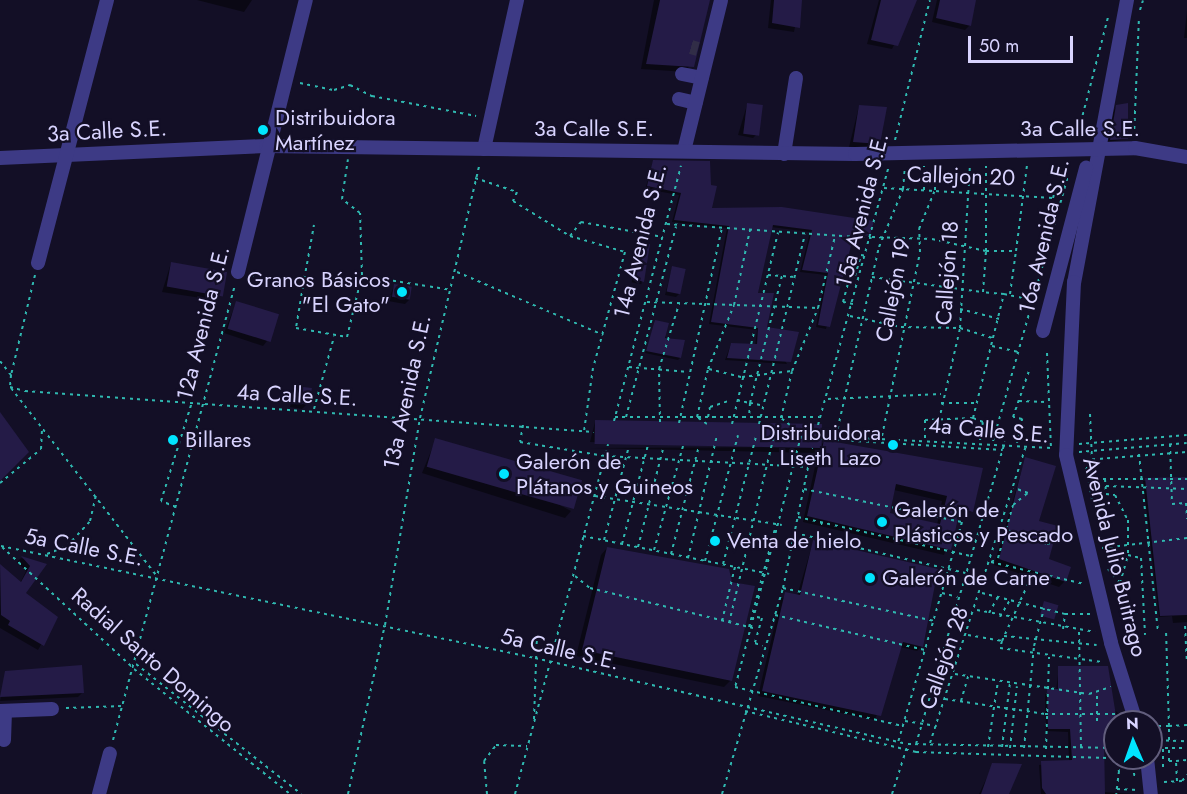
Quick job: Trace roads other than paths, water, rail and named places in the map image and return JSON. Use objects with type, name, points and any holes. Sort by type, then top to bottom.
[{"type":"street","points":[[38,263],[69,153],[106,0]]},
{"type":"street","name":"12a Avenida S.E.","points":[[238,272],[266,146],[306,0]]},
{"type":"street","points":[[484,149],[517,0]]},
{"type":"street","name":"14a Avenida S.E.","points":[[684,151],[699,110],[702,78],[721,0]]},
{"type":"street","name":"16a Avenida S.E.","points":[[1043,331],[1087,164],[1086,151],[1127,0]]},
{"type":"street","points":[[682,74],[702,78]]},
{"type":"street","points":[[784,154],[796,78]]},
{"type":"street","points":[[679,99],[699,110]]},
{"type":"street","name":"3a Calle S.E.","points":[[0,158],[69,153],[266,146],[784,154],[893,150],[1086,151],[1135,148],[1187,157]]},
{"type":"street","name":"Avenida Julio Buitrago","points":[[1086,151],[1074,282],[1067,459],[1111,642],[1132,710]]},
{"type":"street","points":[[4,740],[2,711],[52,709]]},
{"type":"street","points":[[99,794],[110,753]]},
{"type":"street","points":[[1144,792],[1147,770]]},
{"type":"tunnel","points":[[691,47],[698,49]]},
{"type":"place","name":"Distribuidora Martínez","points":[[263,130]]},
{"type":"place","name":"Granos Básicos \"El Gato\"","points":[[402,292]]},
{"type":"place","name":"Billares","points":[[173,440]]},
{"type":"place","name":"Distribuidora Liseth Lazo","points":[[893,445]]},
{"type":"place","name":"Galerón de Plátanos y Guineos","points":[[504,474]]},
{"type":"place","name":"Galerón de Plásticos y Pescado","points":[[882,522]]},
{"type":"place","name":"Venta de hielo","points":[[715,541]]},
{"type":"place","name":"Galerón de Carne","points":[[870,578]]}]
